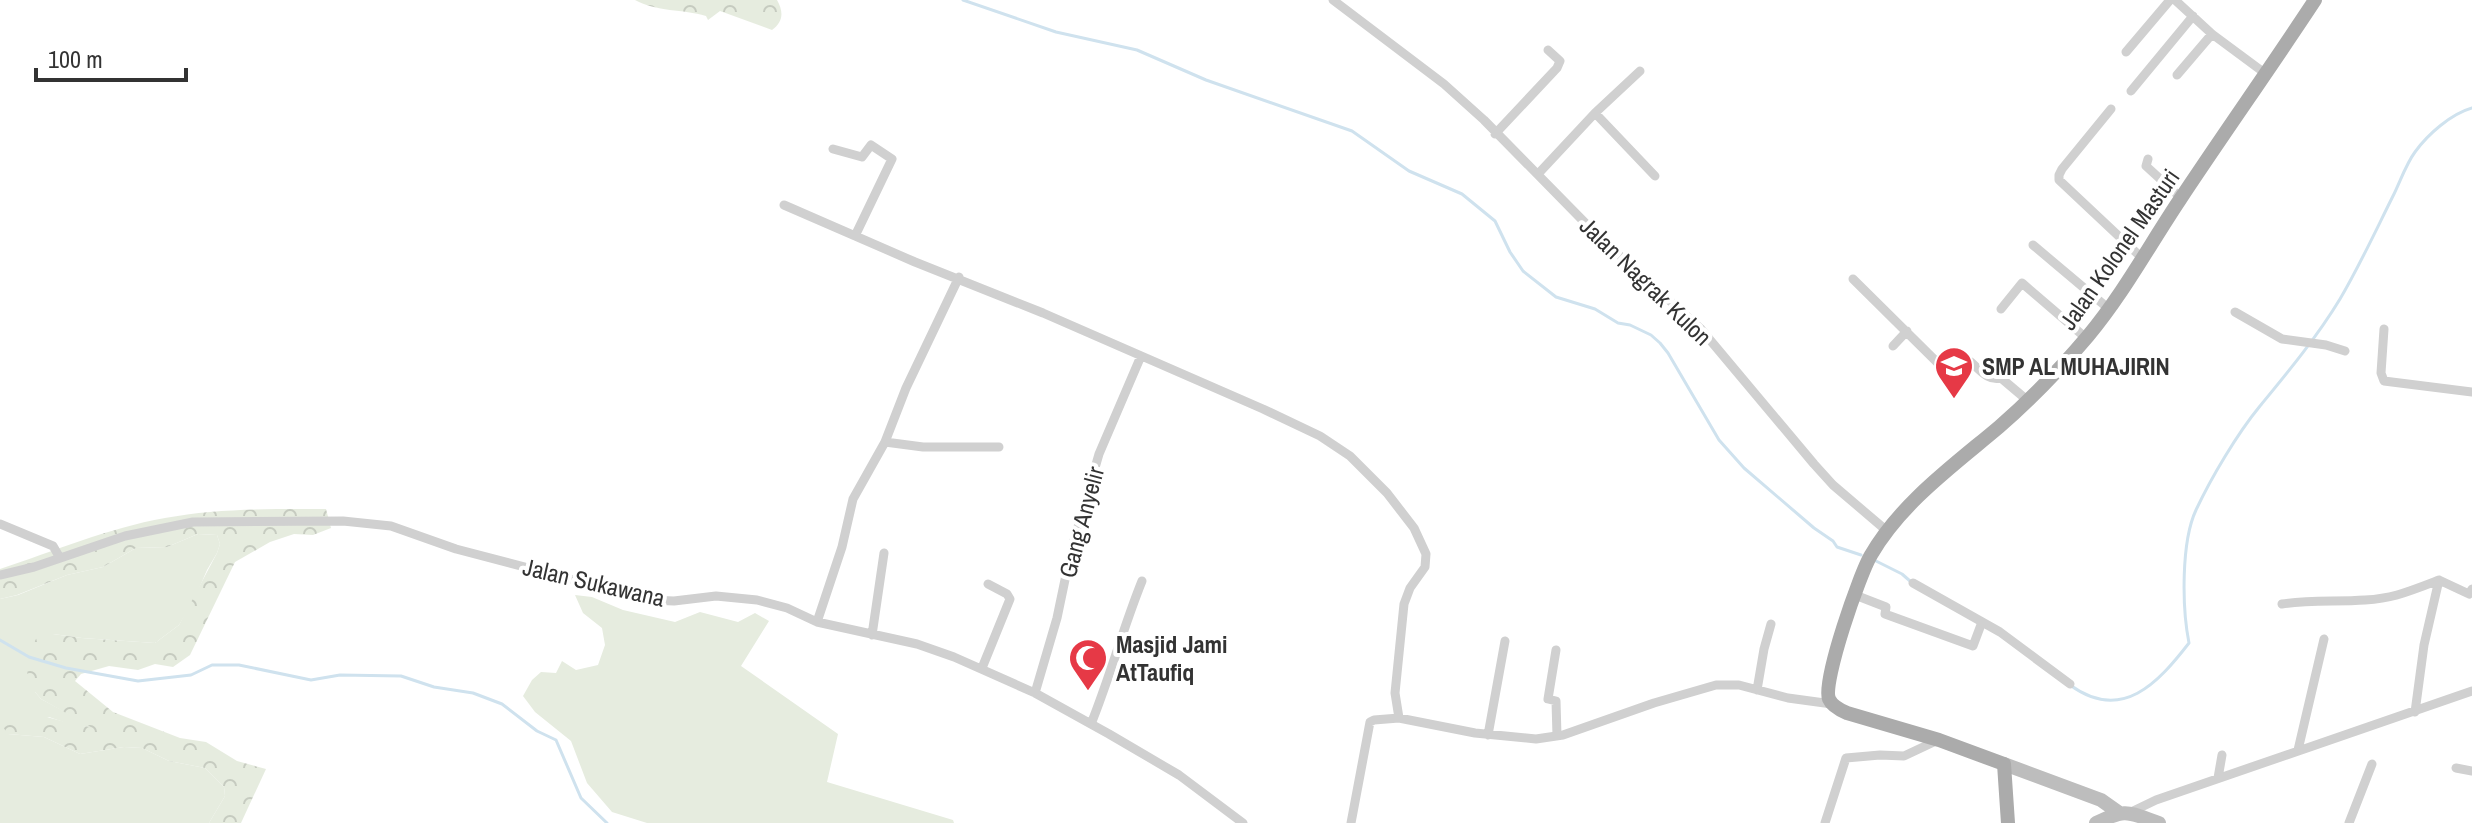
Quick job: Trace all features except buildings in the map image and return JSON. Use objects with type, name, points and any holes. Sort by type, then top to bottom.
[{"type":"main road","name":"Jalan Kolonel Masturi","points":[[1832,704],[1828,696],[1828,681],[1869,557],[1887,531],[1931,485],[2027,400],[2086,338],[2109,309],[2315,0]]},
{"type":"main road","points":[[1832,704],[1847,713],[1939,740],[2101,800],[2124,813],[2159,823]]},
{"type":"main road","points":[[2004,764],[2008,823]]},
{"type":"main road","points":[[2096,823],[2124,813]]},
{"type":"street","name":"Jalan Nagrak Kulon","points":[[1333,0],[1444,84],[1484,120],[1600,238],[1700,328],[1833,485],[1887,531]]},
{"type":"street","points":[[2126,52],[2172,0],[2266,74]]},
{"type":"street","points":[[2131,91],[2193,16]]},
{"type":"street","points":[[2177,75],[2212,34]]},
{"type":"street","points":[[1495,134],[1557,68],[1560,61],[1548,50]]},
{"type":"street","points":[[1538,174],[1595,113],[1640,71]]},
{"type":"street","points":[[2111,109],[2062,169],[2059,180],[2142,258]]},
{"type":"street","points":[[1595,113],[1655,176]]},
{"type":"street","points":[[833,149],[862,157],[871,145],[892,159],[855,236]]},
{"type":"street","points":[[2148,159],[2146,166],[2181,198]]},
{"type":"street","points":[[784,205],[1263,409],[1338,446],[1387,493],[1414,528],[1424,547],[1426,560],[1404,604],[1395,693],[1399,718]]},
{"type":"street","points":[[2033,245],[2109,309]]},
{"type":"street","points":[[817,622],[839,558],[853,499],[885,442],[959,277]]},
{"type":"street","points":[[1853,279],[1955,380],[1971,362],[1987,377],[1994,380],[2001,378],[2027,400]]},
{"type":"street","points":[[2001,309],[2022,283],[2086,338]]},
{"type":"street","points":[[2235,312],[2282,339],[2345,351]]},
{"type":"street","points":[[2384,329],[2381,373],[2384,381],[2472,392]]},
{"type":"street","points":[[1893,346],[1907,331]]},
{"type":"street","name":"Gang Anyelir","points":[[1035,693],[1099,454],[1141,356]]},
{"type":"street","points":[[885,442],[923,447],[999,447]]},
{"type":"street","name":"Jalan Sukawana","points":[[0,575],[125,536],[193,522],[309,520],[391,526],[456,549],[650,600],[716,596],[757,600],[787,608],[817,622],[917,644],[982,668],[1035,693],[1179,775],[1243,823]]},
{"type":"street","points":[[0,524],[53,546],[60,558]]},
{"type":"street","points":[[872,635],[884,553]]},
{"type":"street","points":[[2415,712],[2424,645],[2439,580]]},
{"type":"street","points":[[2282,604],[2304,600],[2341,602],[2396,596],[2439,580],[2469,594],[2472,589]]},
{"type":"street","points":[[1091,724],[1142,581]]},
{"type":"street","points":[[1913,583],[2000,632],[2070,684]]},
{"type":"street","points":[[982,668],[1010,599],[1007,594],[988,584]]},
{"type":"street","points":[[1855,595],[1886,607],[1885,614],[1973,646],[1982,623]]},
{"type":"street","points":[[1757,690],[1771,624]]},
{"type":"street","points":[[2298,750],[2324,639]]},
{"type":"street","points":[[1488,735],[1505,641]]},
{"type":"street","points":[[1556,650],[1548,699],[1556,701],[1557,736]]},
{"type":"street","points":[[1351,823],[1371,721],[1399,718],[1488,735],[1536,739],[1557,736],[1716,685],[1739,685],[1811,703],[1832,704]]},
{"type":"street","points":[[2124,813],[2472,691]]},
{"type":"street","points":[[1825,823],[1846,758],[1904,756],[1939,740]]},
{"type":"street","points":[[2218,778],[2222,755]]},
{"type":"street","points":[[2349,823],[2372,764]]},
{"type":"street","points":[[2456,768],[2472,771]]},
{"type":"green space","points":[[635,0],[777,0],[781,16],[772,30],[720,11],[708,20],[706,16],[652,7]]},
{"type":"green space","points":[[326,509],[331,528],[313,535],[294,534],[270,542],[235,562],[190,655],[173,667],[155,664],[138,670],[109,666],[81,674],[75,681],[113,712],[180,738],[206,742],[237,761],[266,769],[241,823],[209,823],[225,796],[224,787],[205,768],[169,761],[142,748],[124,747],[80,754],[44,737],[8,734],[3,727],[5,718],[26,714],[91,727],[41,699],[35,692],[27,675],[31,648],[36,639],[44,634],[53,634],[155,643],[179,625],[220,544],[217,535],[198,534],[167,547],[136,548],[103,567],[67,575],[0,599],[0,569],[102,534],[165,518],[225,511]]},
{"type":"green space","points":[[198,534],[217,535],[220,544],[217,553],[179,625],[155,643],[53,634],[35,692],[41,699],[93,727],[75,726],[49,717],[8,734],[44,737],[80,754],[124,747],[142,748],[169,761],[205,768],[224,787],[225,796],[209,823],[0,823],[0,599],[67,575],[103,567],[136,548],[167,547]]},
{"type":"green space","points":[[575,595],[592,597],[623,610],[675,622],[700,612],[738,622],[755,613],[769,621],[741,666],[838,734],[827,782],[953,820],[954,823],[647,823],[612,812],[587,783],[571,741],[535,712],[523,696],[532,680],[541,672],[556,673],[562,661],[576,670],[598,665],[605,645],[602,628],[583,613]]},
{"type":"waterway","points":[[963,0],[1056,32],[1137,50],[1206,80],[1352,131],[1409,171],[1462,194],[1495,221],[1523,271],[1556,297],[1595,309],[1618,323],[1651,335],[1660,343],[1719,440],[1744,468],[1837,547],[1861,555]]},
{"type":"waterway","points":[[2070,685],[2089,696],[2106,700],[2122,699],[2151,684],[2189,643],[2184,594],[2185,557],[2191,523],[2209,484],[2242,430],[2312,341],[2340,299],[2415,152],[2440,126],[2472,108]]},
{"type":"waterway","points":[[1876,561],[1910,581]]},
{"type":"waterway","points":[[0,640],[29,657],[66,668],[138,681],[191,675],[212,665],[239,665],[311,680],[340,675],[401,676],[434,687],[473,693],[502,704],[537,731],[556,740],[581,798],[607,823]]},
{"type":"place","name":"SMP AL MUHAJIRIN","points":[[1954,400]]},
{"type":"place","name":"Masjid Jami AtTaufiq","points":[[1088,692]]}]
